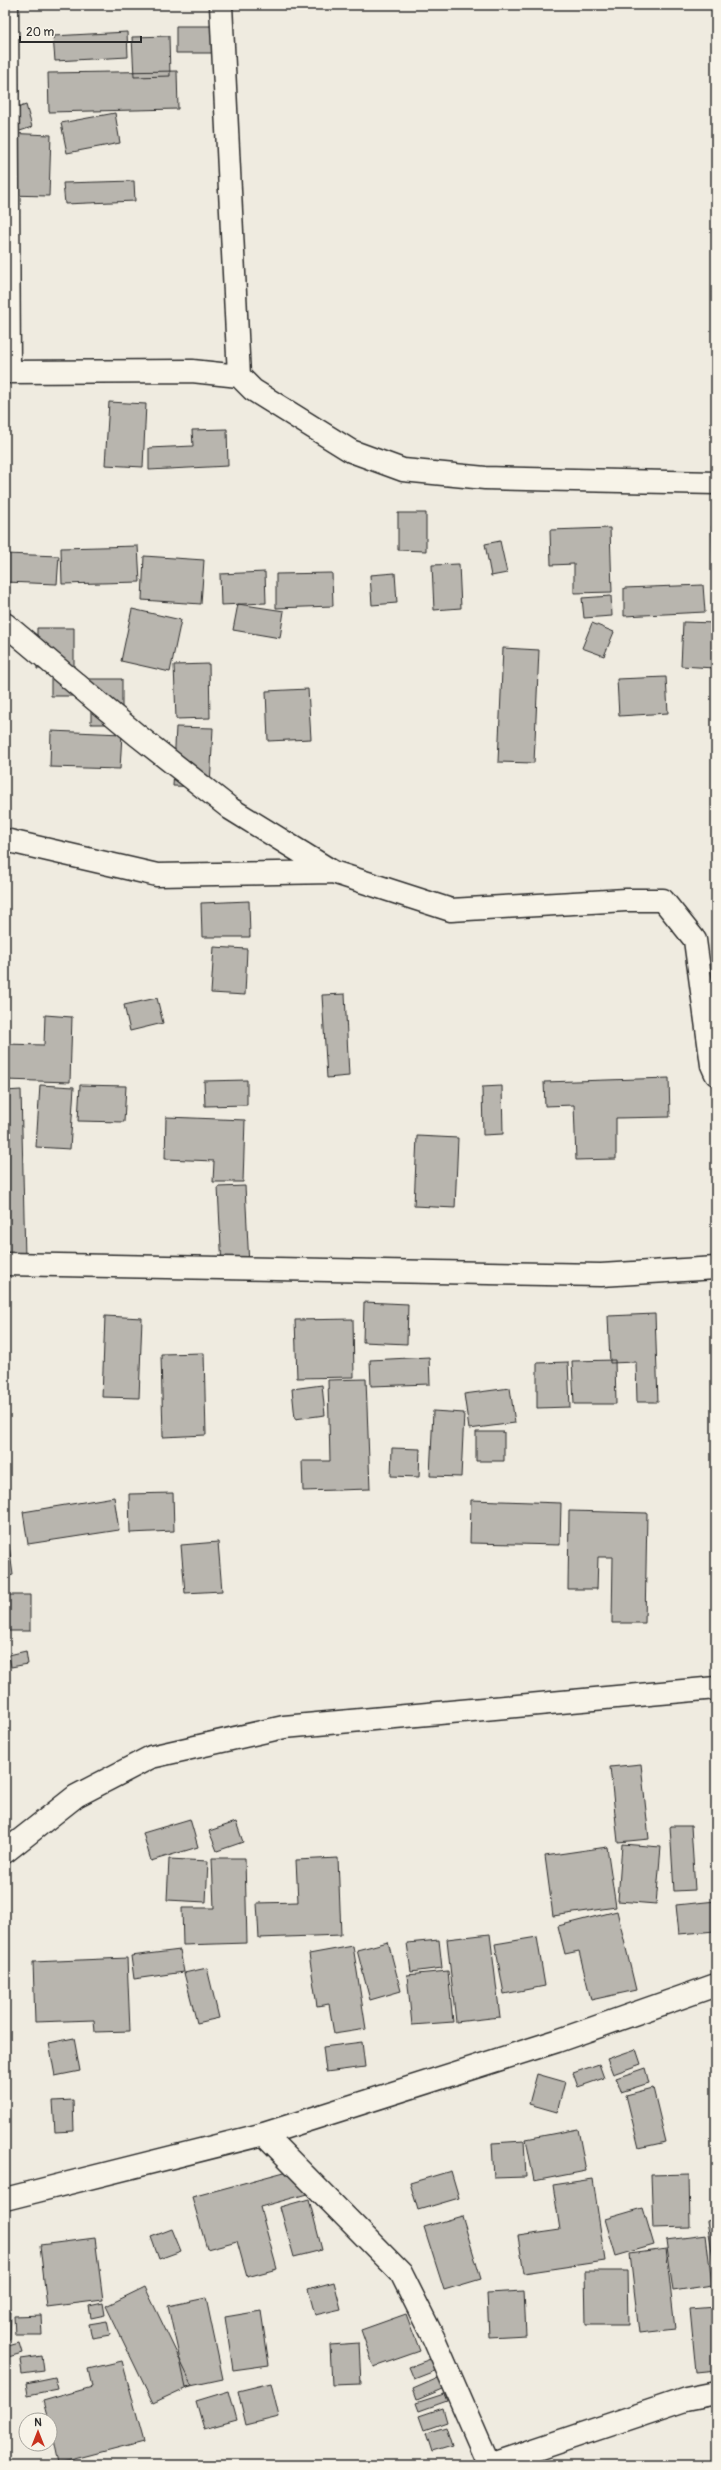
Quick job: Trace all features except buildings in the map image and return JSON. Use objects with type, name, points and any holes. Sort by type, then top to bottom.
[{"type":"street","points":[[7,5],[7,372],[192,371],[239,376],[253,390],[351,451],[403,470],[485,478],[716,483]]},
{"type":"street","points":[[221,5],[239,376]]},
{"type":"street","points":[[5,624],[137,735],[231,809],[333,872],[451,910],[626,900],[663,900],[695,940],[712,1065],[716,1074]]},
{"type":"street","points":[[5,840],[157,875],[333,872]]},
{"type":"street","points":[[5,1264],[601,1275],[716,1268]]},
{"type":"street","points":[[5,1852],[76,1796],[151,1757],[284,1728],[716,1688]]},
{"type":"street","points":[[5,2200],[264,2134],[557,2041],[716,1985]]},
{"type":"street","points":[[264,2134],[401,2273],[434,2339],[489,2465],[686,2399],[716,2393]]}]
